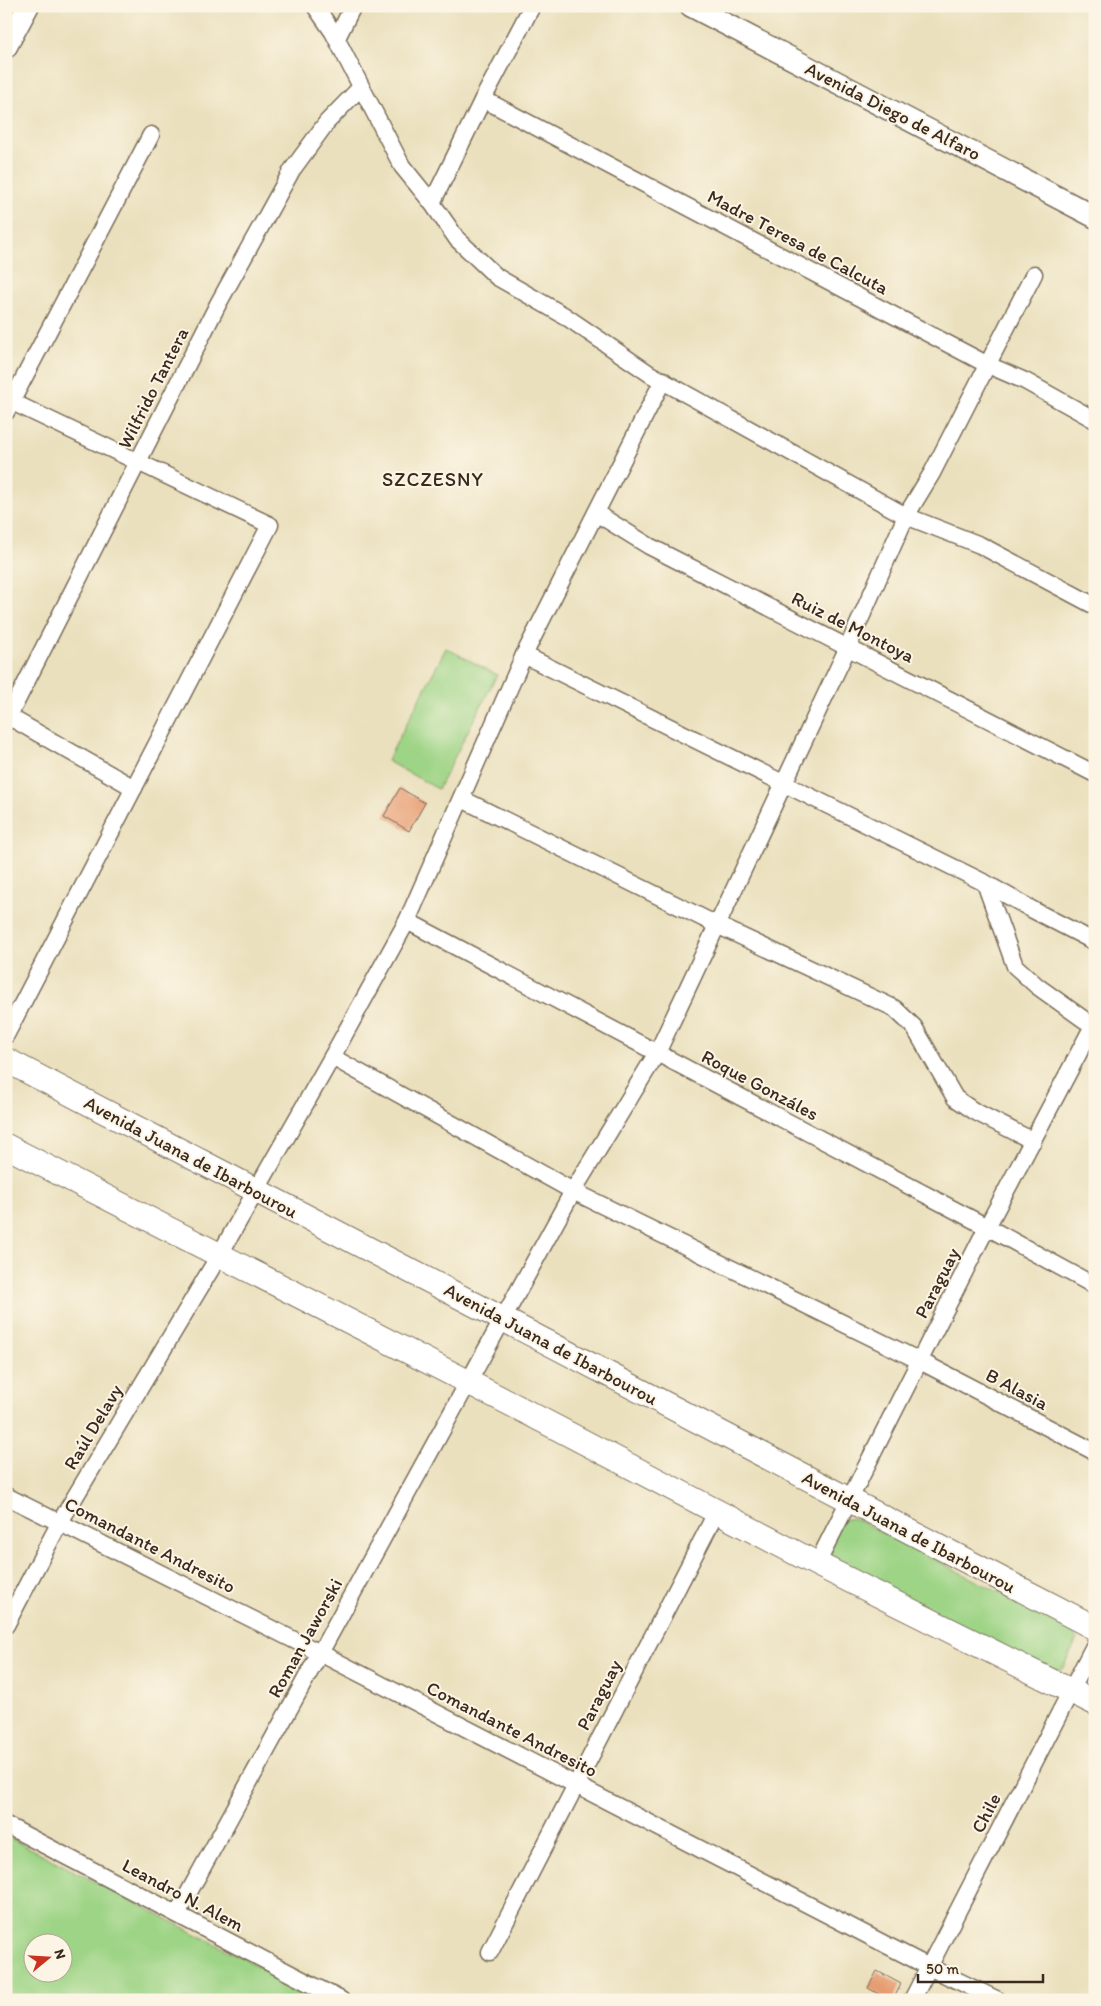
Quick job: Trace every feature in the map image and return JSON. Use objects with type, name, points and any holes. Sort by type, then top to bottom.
[{"type":"main road","name":"Avenida Juana de Ibarbourou","points":[[6,1060],[850,1502],[1095,1628]]},
{"type":"main road","points":[[6,1146],[220,1254],[817,1564],[1095,1704]]},
{"type":"street","points":[[6,48],[28,6]]},
{"type":"street","points":[[315,6],[337,38],[360,88],[402,166],[432,203],[456,239],[497,277],[565,316],[663,380],[906,516],[980,545],[1095,606]]},
{"type":"street","points":[[337,38],[353,6]]},
{"type":"street","points":[[432,203],[483,98],[532,6]]},
{"type":"street","name":"Avenida Diego de Alfaro","points":[[691,6],[1095,216]]},
{"type":"street","name":"Wilfrido Tantera","points":[[7,718],[218,304],[292,170],[327,122],[360,88]]},
{"type":"street","name":"Madre Teresa de Calcuta","points":[[483,98],[988,365],[1026,381],[1095,420]]},
{"type":"street","points":[[6,1035],[270,525],[138,462],[8,404],[151,135]]},
{"type":"street","name":"Roman Jaworski","points":[[177,1914],[502,1319],[573,1192],[657,1053],[848,647],[906,516],[932,472],[1034,274]]},
{"type":"street","points":[[663,380],[524,655],[985,883],[1095,942]]},
{"type":"street","name":"Ruiz de Montoya","points":[[596,513],[649,546],[1095,774]]},
{"type":"street","name":"Raúl Delavy","points":[[6,1625],[60,1522],[220,1254],[332,1057],[406,921],[490,737],[524,655]]},
{"type":"street","points":[[7,718],[134,788]]},
{"type":"street","points":[[462,799],[717,925],[894,1008],[914,1027],[955,1098],[974,1111],[1033,1141]]},
{"type":"street","points":[[985,883],[1015,966],[1037,986],[1094,1024]]},
{"type":"street","name":"Roque Gonzáles","points":[[406,921],[987,1227],[1095,1286]]},
{"type":"street","name":"Paraguay","points":[[817,1564],[850,1502],[987,1227],[1094,1024]]},
{"type":"street","name":"B Alasia","points":[[332,1057],[573,1192],[920,1361],[1095,1452]]},
{"type":"street","name":"Comandante Andresito","points":[[6,1496],[320,1653],[929,1967],[998,2000]]},
{"type":"street","name":"Paraguay","points":[[490,1952],[717,1511]]},
{"type":"street","name":"Chile","points":[[912,2000],[1095,1644]]},
{"type":"street","name":"Leandro N. Alem","points":[[6,1825],[341,2000]]},
{"type":"green space","points":[[446,648],[497,675],[438,789],[387,761]]},
{"type":"green space","points":[[853,1518],[1069,1628],[1077,1639],[1062,1670],[1044,1671],[834,1562],[824,1553],[838,1521]]},
{"type":"green space","points":[[6,1836],[324,2000],[6,2000]]},
{"type":"building","points":[[400,788],[425,803],[409,831],[384,816]]},
{"type":"building","points":[[877,1971],[901,1984],[893,2000],[889,2000],[868,1988]]},
{"type":"district","name":"SZCZESNY","points":[[433,479]]}]
